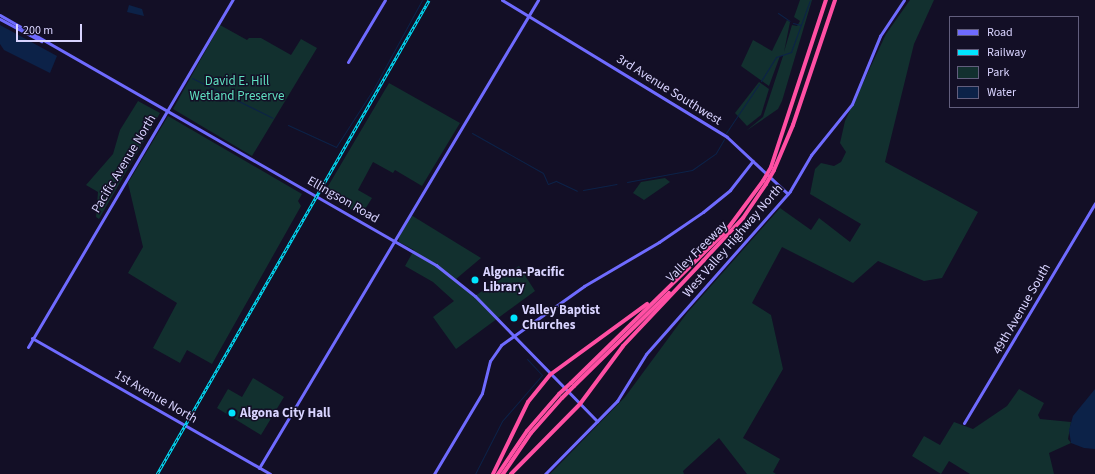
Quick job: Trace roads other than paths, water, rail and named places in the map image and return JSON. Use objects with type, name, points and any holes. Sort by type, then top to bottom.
[{"type":"highway","name":"Valley Freeway","points":[[772,168],[826,0]]},
{"type":"highway","name":"Valley Freeway","points":[[498,474],[534,421],[704,260],[743,218],[772,168],[793,125],[835,0]]},
{"type":"highway","name":"Valley Freeway","points":[[572,385],[726,231],[764,182]]},
{"type":"highway","points":[[510,474],[580,404],[623,346],[704,260]]},
{"type":"highway","points":[[494,474],[528,402],[551,374],[626,322],[674,282]]},
{"type":"highway","name":"Valley Freeway","points":[[503,474],[531,433],[560,396]]},
{"type":"street","name":"Pacific Avenue North","points":[[28,347],[232,0]]},
{"type":"street","points":[[348,62],[384,0]]},
{"type":"street","name":"3rd Avenue Southwest","points":[[502,0],[727,138],[788,194]]},
{"type":"street","points":[[258,468],[393,240],[538,0]]},
{"type":"street","name":"West Valley Highway North","points":[[545,474],[597,422],[620,396],[646,354],[788,194],[810,155],[852,104],[877,42],[904,0]]},
{"type":"street","name":"Ellingson Road","points":[[0,15],[44,42]]},
{"type":"street","name":"Ellingson Road","points":[[0,19],[167,110],[393,240],[456,279],[514,335],[597,422]]},
{"type":"street","points":[[434,474],[484,386],[489,364],[501,345],[622,262],[665,238],[719,200],[753,161]]},
{"type":"street","name":"49th Avenue South","points":[[964,423],[1095,203]]},
{"type":"street","name":"1st Avenue North","points":[[32,338],[270,474]]},
{"type":"water","points":[[129,5],[142,9],[144,16],[127,12]]},
{"type":"water","points":[[0,25],[57,56],[50,73],[4,50],[0,44]]},
{"type":"water","points":[[1095,389],[1095,449],[1084,448],[1071,443],[1069,430],[1073,416]]},
{"type":"waterway","points":[[288,125],[336,147],[374,88],[422,0]]},
{"type":"waterway","points":[[761,81],[776,57],[791,52],[810,0]]},
{"type":"waterway","points":[[778,13],[790,21]]},
{"type":"waterway","points":[[793,23],[801,25]]},
{"type":"waterway","points":[[192,78],[273,118]]},
{"type":"waterway","points":[[726,133],[759,84]]},
{"type":"waterway","points":[[472,133],[543,173],[548,184],[556,181],[577,191]]},
{"type":"waterway","points":[[627,182],[692,170],[716,153],[724,139]]},
{"type":"waterway","points":[[583,190],[616,184]]},
{"type":"waterway","points":[[475,474],[502,421],[542,375],[527,359]]},
{"type":"railway","points":[[157,474],[429,0]]},
{"type":"place","name":"Algona-Pacific Library","points":[[475,280]]},
{"type":"place","name":"Valley Baptist Churches","points":[[514,318]]},
{"type":"place","name":"Algona City Hall","points":[[232,413]]},
{"type":"park label","name":"David E. Hill Wetland Preserve","points":[[237,90]]}]
